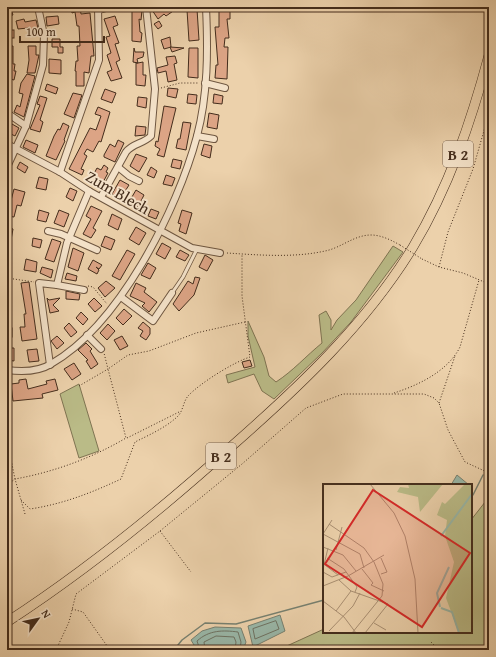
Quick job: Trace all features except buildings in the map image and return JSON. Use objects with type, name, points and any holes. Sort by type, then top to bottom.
[{"type":"main road","name":"B 2","points":[[7,622],[47,596],[133,531],[272,411],[339,345],[394,276],[433,211],[463,142],[489,55]]},
{"type":"street","points":[[7,167],[14,149],[26,126],[43,65],[44,35],[38,7]]},
{"type":"street","points":[[60,172],[99,60],[99,8],[110,7]]},
{"type":"street","points":[[101,198],[131,146],[145,142],[151,136],[155,89],[146,7]]},
{"type":"street","points":[[7,370],[25,372],[50,365],[88,335],[121,297],[160,231],[197,136],[205,83],[206,7]]},
{"type":"street","points":[[205,83],[224,88]]},
{"type":"street","points":[[7,113],[26,126]]},
{"type":"street","points":[[197,136],[214,139]]},
{"type":"street","name":"Zum Blech","points":[[7,144],[60,172],[101,198],[192,248],[220,253]]},
{"type":"street","points":[[118,167],[129,176],[139,181]]},
{"type":"street","points":[[57,285],[69,238],[89,191]]},
{"type":"street","points":[[48,231],[97,250]]},
{"type":"street","points":[[50,365],[39,283],[84,290]]},
{"type":"street","points":[[121,297],[153,321],[172,293]]},
{"type":"street","points":[[88,335],[101,349]]},
{"type":"lane","points":[[172,293],[183,278],[197,249]]},
{"type":"path","points":[[155,89],[180,83],[205,83]]},
{"type":"path","points":[[439,268],[448,232],[473,169],[489,114]]},
{"type":"path","points":[[220,253],[303,254],[326,251],[352,239],[371,235],[389,239],[439,268],[463,273],[489,284]]},
{"type":"path","points":[[21,500],[30,509],[54,505],[91,493],[121,479],[134,442],[160,429],[178,416],[188,396],[239,360],[250,357],[242,296],[242,254]]},
{"type":"path","points":[[7,278],[39,283]]},
{"type":"path","points":[[439,403],[455,356],[460,346],[479,280]]},
{"type":"path","points":[[79,386],[128,355],[149,351],[196,333],[245,322]]},
{"type":"path","points":[[101,349],[106,357],[126,438]]},
{"type":"path","points":[[393,393],[409,388],[428,378],[455,356]]},
{"type":"path","points":[[56,650],[69,622],[76,594],[160,530],[242,464],[306,408],[343,394],[424,394],[434,398],[439,403],[448,430],[465,462],[489,473]]},
{"type":"path","points":[[7,485],[15,479],[39,475],[101,452],[181,411]]},
{"type":"path","points":[[7,440],[15,479],[26,514]]},
{"type":"path","points":[[160,530],[190,572]]},
{"type":"path","points":[[72,609],[83,612],[110,650]]},
{"type":"path","points":[[431,642],[439,650]]},
{"type":"green space","points":[[393,246],[403,252],[351,322],[322,353],[274,399],[262,391],[254,374],[228,383],[226,375],[255,367],[248,336],[248,321],[264,357],[269,376],[276,382],[322,343],[319,315],[326,311],[331,320],[331,330],[337,320],[356,300]]},
{"type":"green space","points":[[79,384],[99,451],[79,458],[60,394]]},
{"type":"green space","points":[[489,497],[489,650],[278,650],[323,629],[323,633],[472,633],[472,519]]},
{"type":"water","points":[[457,475],[468,484],[452,484]]},
{"type":"water","points":[[280,615],[285,631],[253,647],[248,626]]},
{"type":"water","points":[[215,627],[241,628],[246,642],[243,650],[197,650],[191,640],[202,631]]},
{"type":"waterway","points":[[472,494],[483,475]]},
{"type":"waterway","points":[[174,650],[182,640],[205,623],[236,624],[323,600]]}]
